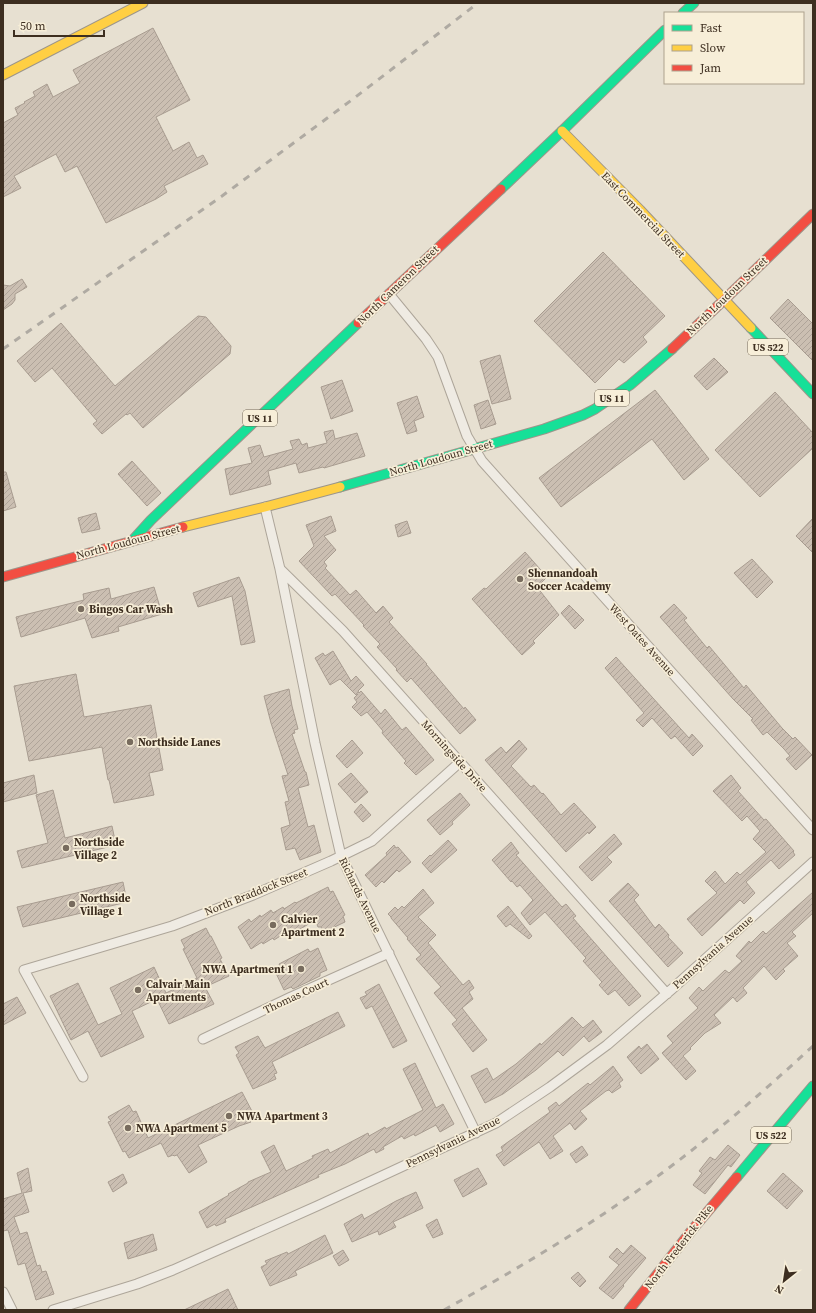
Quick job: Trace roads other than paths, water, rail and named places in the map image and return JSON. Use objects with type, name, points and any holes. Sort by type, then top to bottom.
[{"type":"main road","points":[[3,75],[142,3]]},
{"type":"main road","points":[[684,12],[694,3]]},
{"type":"main road","name":"North Cameron Street","points":[[132,541],[155,516],[562,131],[664,31]]},
{"type":"main road","name":"East Commercial Street","points":[[562,131],[640,210],[724,300]]},
{"type":"main road","name":"North Loudoun Street","points":[[3,577],[160,532],[265,507],[473,448],[544,430],[575,419],[594,409],[634,382],[724,300],[813,214]]},
{"type":"main road","name":"US 522","points":[[724,300],[813,394]]},
{"type":"main road","points":[[155,516],[160,532]]},
{"type":"main road","name":"North Frederick Pike","points":[[629,1310],[730,1184],[813,1086]]},
{"type":"street","name":"West Oates Avenue","points":[[389,294],[426,339],[438,357],[467,436],[482,461],[813,830]]},
{"type":"street","points":[[265,507],[280,569]]},
{"type":"street","name":"Morningside Drive","points":[[280,569],[343,631],[459,763],[667,994]]},
{"type":"street","name":"Richards Avenue","points":[[280,569],[315,743],[341,856],[476,1133]]},
{"type":"street","name":"North Braddock Street","points":[[83,1077],[24,970],[172,926],[253,895],[341,856],[372,841],[459,763]]},
{"type":"street","name":"Pennsylvania Avenue","points":[[53,1310],[137,1284],[177,1268],[317,1206],[496,1123],[556,1083],[607,1045],[667,994],[813,862]]},
{"type":"street","name":"Thomas Court","points":[[203,1039],[389,953]]},
{"type":"street","points":[[3,1292],[12,1310]]},
{"type":"railway","points":[[3,349],[222,196],[353,99],[478,3]]},
{"type":"railway","points":[[444,1310],[555,1245],[636,1192],[682,1158],[720,1127],[813,1046]]},
{"type":"place","name":"Shennandoah Soccer Academy","points":[[520,579]]},
{"type":"place","name":"Bingos Car Wash","points":[[81,609]]},
{"type":"place","name":"Northside Lanes","points":[[130,742]]},
{"type":"place","name":"Northside Village 2","points":[[66,848]]},
{"type":"place","name":"Northside Village 1","points":[[72,904]]},
{"type":"place","name":"Calvier Apartment 2","points":[[273,925]]},
{"type":"place","name":"NWA Apartment 1","points":[[301,969]]},
{"type":"place","name":"Calvair Main Apartments","points":[[138,990]]},
{"type":"place","name":"NWA Apartment 3","points":[[229,1116]]},
{"type":"place","name":"NWA Apartment 5","points":[[128,1128]]}]
